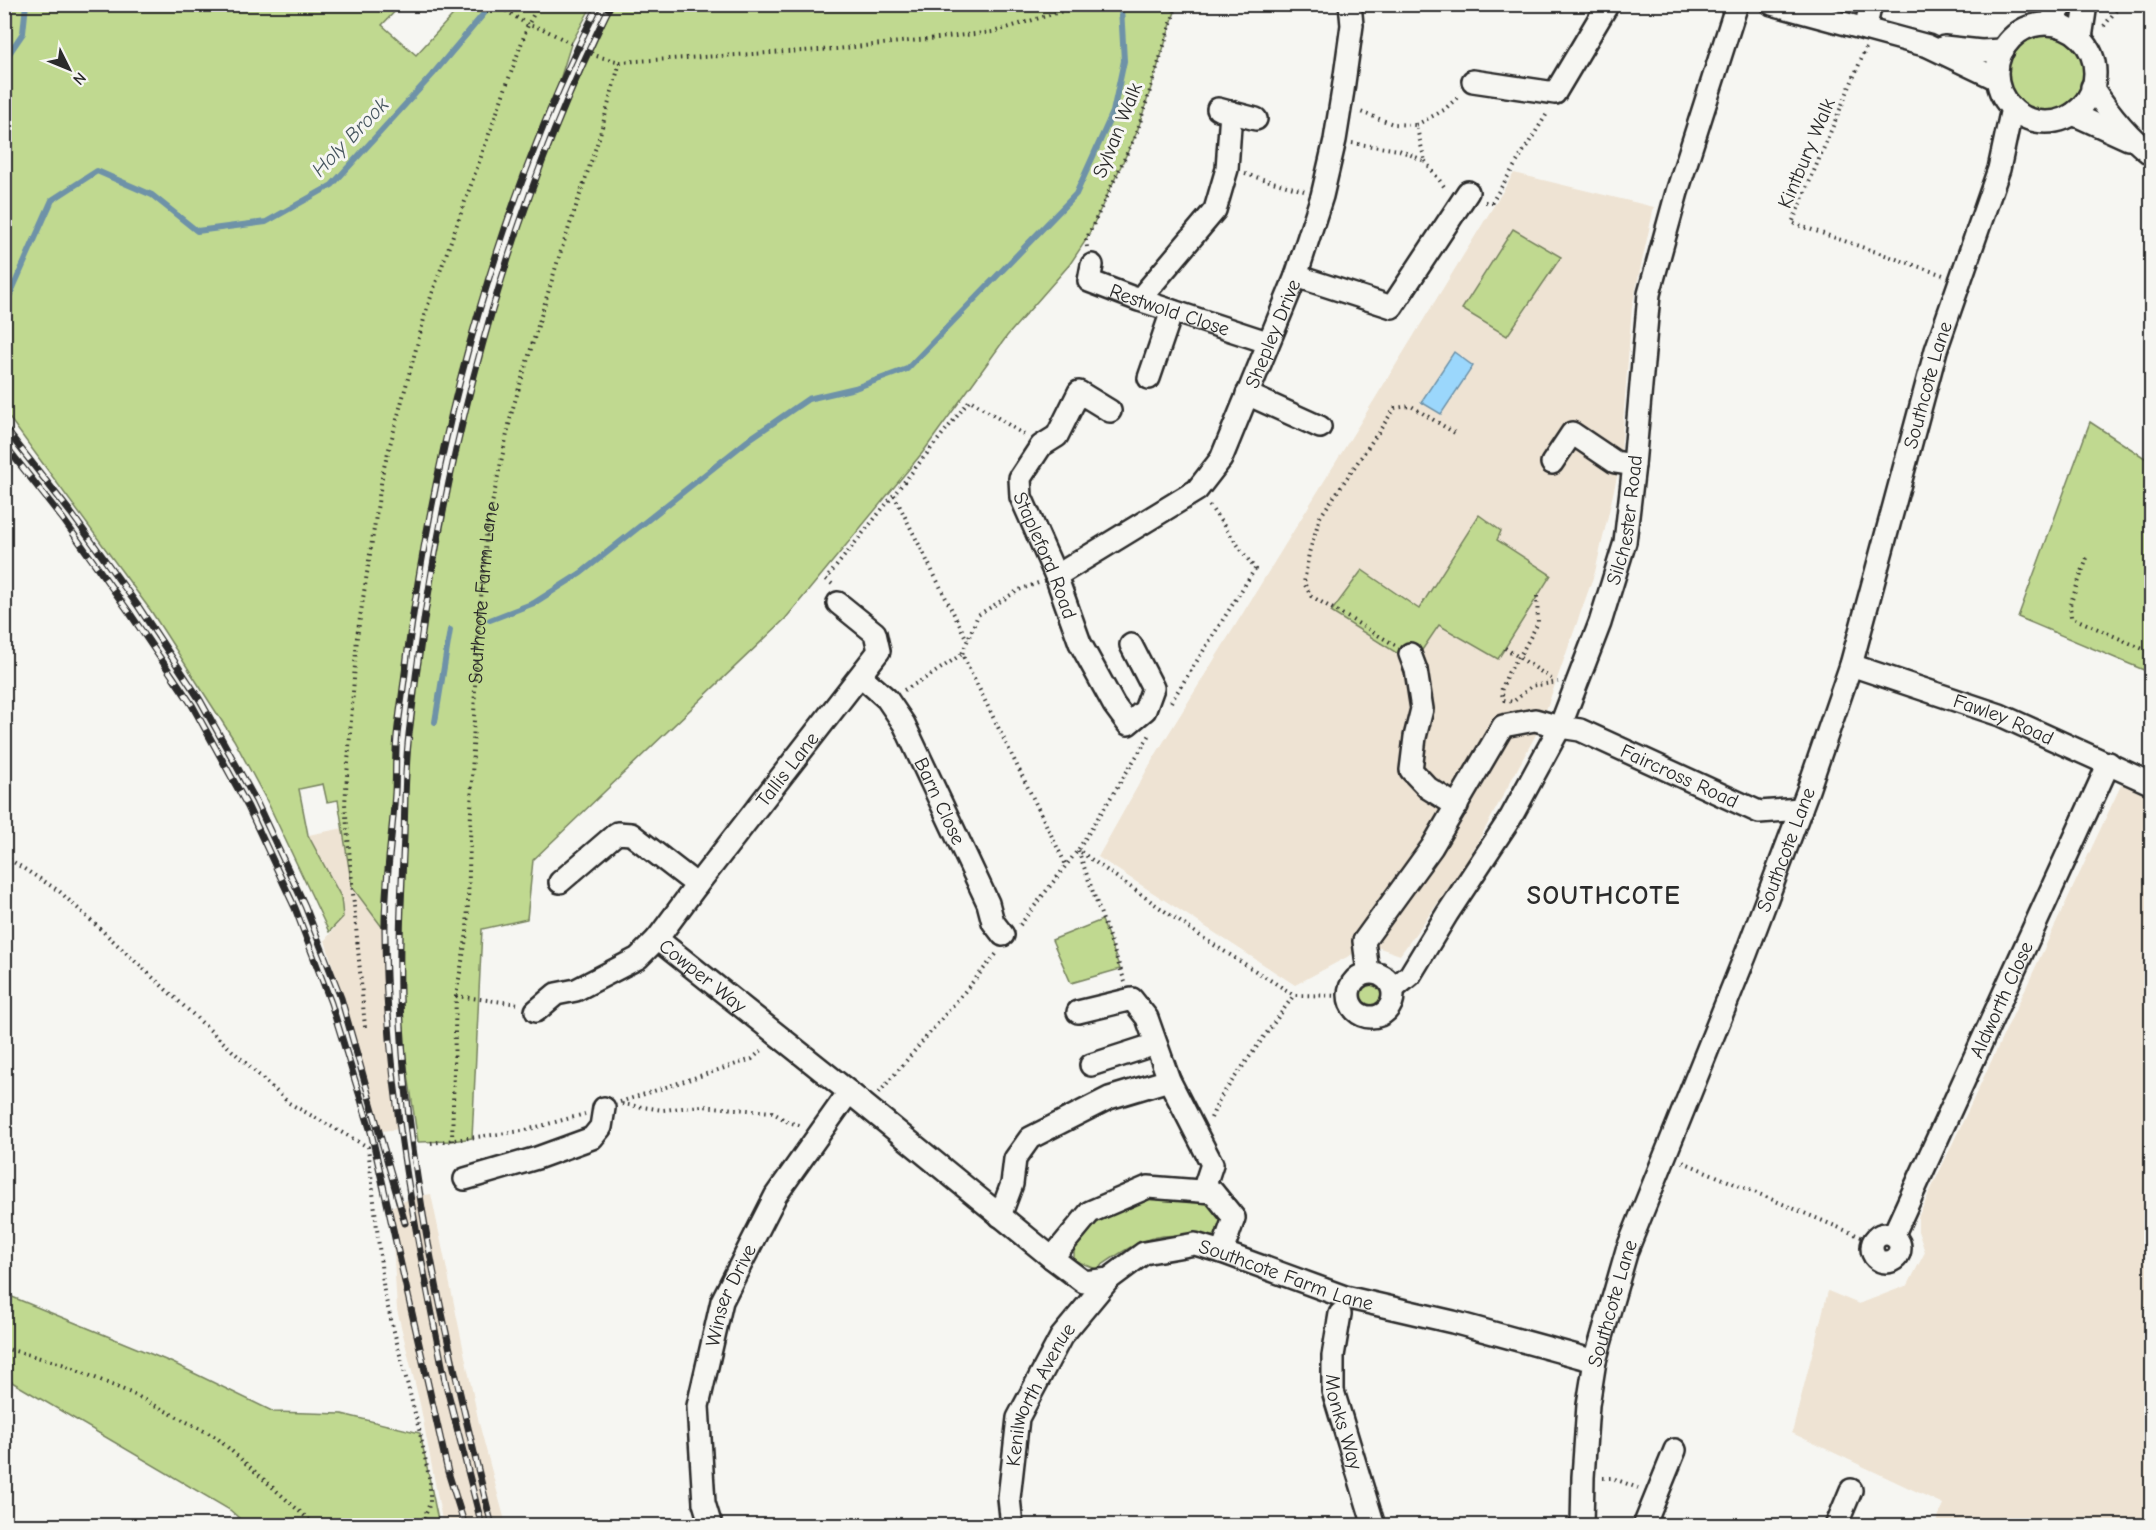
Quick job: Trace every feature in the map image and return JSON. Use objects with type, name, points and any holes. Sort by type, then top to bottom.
[{"type":"street","name":"Shepley Drive","points":[[1056,576],[1197,490],[1221,459],[1296,276],[1322,196],[1341,104],[1352,25],[1350,4]]},
{"type":"street","points":[[1473,81],[1555,93],[1608,4]]},
{"type":"street","name":"Silchester Road","points":[[1349,996],[1351,1005],[1361,1015],[1375,1017],[1388,1010],[1392,1004],[1393,989],[1410,975],[1511,817],[1560,727],[1565,686],[1600,623],[1625,542],[1649,294],[1677,192],[1737,4]]},
{"type":"street","points":[[1772,4],[1928,46],[1981,51],[2003,50]]},
{"type":"street","points":[[1869,30],[1871,4]]},
{"type":"street","points":[[2048,24],[2064,4]]},
{"type":"street","points":[[2081,38],[2086,4]]},
{"type":"street","points":[[2048,24],[2066,28],[2081,38],[2090,52],[2094,65],[2094,82],[2085,102],[2073,114],[2050,122],[2033,121],[2016,112],[2004,100],[1997,79],[1997,64],[2009,40],[2023,30],[2048,24]]},
{"type":"street","points":[[1928,46],[1997,79]]},
{"type":"street","points":[[2092,87],[2109,113],[2144,149]]},
{"type":"street","name":"Southcote Lane","points":[[1582,1526],[1588,1405],[1595,1361],[1627,1250],[1746,954],[1801,809],[1851,665],[1936,350],[1999,170],[2012,108]]},
{"type":"street","points":[[1139,300],[1215,210],[1227,169],[1224,110],[1256,118]]},
{"type":"street","points":[[2073,114],[2144,149]]},
{"type":"street","name":"Southcote Lane","points":[[1999,170],[2033,121]]},
{"type":"street","points":[[1296,276],[1392,307],[1465,196]]},
{"type":"street","name":"Restwold Close","points":[[1092,265],[1089,281],[1139,300],[1268,342]]},
{"type":"street","points":[[1149,378],[1172,311]]},
{"type":"street","name":"Stapleford Road","points":[[1110,411],[1078,392],[1057,436],[1041,446],[1020,478],[1021,497],[1056,576],[1080,643],[1114,705],[1128,724],[1145,710],[1153,688],[1131,645]]},
{"type":"street","points":[[1247,394],[1320,427]]},
{"type":"street","points":[[1552,463],[1572,433],[1615,462],[1634,465]]},
{"type":"street","name":"Tallis Lane","points":[[657,939],[879,651],[875,633],[838,603]]},
{"type":"street","points":[[1410,654],[1416,670],[1422,709],[1415,737],[1411,771],[1428,788],[1457,806]]},
{"type":"street","name":"Fawley Road","points":[[1851,665],[2000,715],[2151,783]]},
{"type":"street","name":"Barn Close","points":[[861,676],[887,699],[904,724],[988,903],[1002,942]]},
{"type":"street","name":"Faircross Road","points":[[1368,972],[1364,941],[1432,847],[1503,726],[1535,720],[1580,730],[1758,812],[1801,809]]},
{"type":"street","name":"Aldworth Close","points":[[1883,1239],[2109,763]]},
{"type":"street","points":[[560,882],[617,833],[631,834],[697,885]]},
{"type":"street","name":"Cowper Way","points":[[536,1011],[556,994],[576,990],[638,958],[657,939],[849,1092]]},
{"type":"street","points":[[1349,996],[1352,983],[1357,977],[1368,972],[1378,973],[1385,977],[1393,989]]},
{"type":"street","points":[[1077,1012],[1132,999],[1147,1018],[1169,1080],[1212,1164],[1203,1191]]},
{"type":"street","points":[[1091,1065],[1156,1044]]},
{"type":"street","points":[[1000,1216],[1012,1184],[1015,1160],[1030,1138],[1109,1098],[1169,1080]]},
{"type":"street","points":[[849,1092],[1084,1282],[1109,1279]]},
{"type":"street","name":"Winser Drive","points":[[711,1526],[704,1503],[698,1406],[722,1301],[776,1195],[849,1092]]},
{"type":"street","points":[[465,1179],[537,1158],[592,1138],[601,1127],[611,1106]]},
{"type":"street","points":[[1052,1258],[1090,1212],[1148,1187],[1213,1192],[1234,1218],[1222,1252]]},
{"type":"street","name":"Southcote Farm Lane","points":[[1109,1279],[1144,1253],[1195,1244],[1345,1297],[1453,1322],[1595,1361]]},
{"type":"street","name":"Kenilworth Avenue","points":[[1012,1526],[1009,1498],[1018,1418],[1061,1337],[1109,1279]]},
{"type":"street","name":"Monks Way","points":[[1340,1314],[1333,1356],[1332,1391],[1374,1526]]},
{"type":"street","points":[[1644,1526],[1675,1450]]},
{"type":"street","points":[[1836,1526],[1851,1490]]},
{"type":"path","points":[[496,4],[528,25],[543,29],[596,56],[620,62],[836,49],[993,32],[1086,4]]},
{"type":"path","points":[[365,1027],[345,804],[357,637],[383,471],[427,308],[528,25],[539,4]]},
{"type":"path","name":"Sylvan Walk","points":[[1092,265],[1086,240],[1137,132],[1177,4]]},
{"type":"path","name":"Kintbury Walk","points":[[1869,30],[1792,223],[1959,280]]},
{"type":"path","name":"Southcote Farm Lane","points":[[452,1141],[456,996],[467,933],[476,657],[487,527],[512,411],[558,260],[599,138],[620,62]]},
{"type":"path","points":[[1341,104],[1393,124],[1416,125],[1444,110],[1473,81]]},
{"type":"path","points":[[1416,125],[1425,161],[1448,192],[1492,202],[1552,106],[1555,93]]},
{"type":"path","points":[[1335,140],[1399,150],[1425,161]]},
{"type":"path","points":[[1227,169],[1322,196]]},
{"type":"path","points":[[838,603],[843,593],[826,579],[970,400],[1041,446]]},
{"type":"path","points":[[1410,654],[1311,596],[1304,584],[1309,554],[1320,517],[1395,408],[1411,406],[1458,435]]},
{"type":"path","points":[[894,495],[967,641]]},
{"type":"path","points":[[2087,558],[2070,605],[2071,617],[2151,653]]},
{"type":"path","points":[[887,699],[931,675],[962,654],[978,615],[1019,590],[1056,576]]},
{"type":"path","points":[[1537,596],[1538,623],[1508,673],[1501,691],[1504,700],[1513,702],[1532,686],[1565,686]]},
{"type":"path","points":[[1505,648],[1565,686]]},
{"type":"path","points":[[962,654],[1066,865]]},
{"type":"path","points":[[1132,999],[1078,850],[1203,938],[1294,995],[1349,996]]},
{"type":"path","points":[[4,856],[59,891],[290,1103],[367,1146],[384,1292],[420,1433],[430,1482],[430,1503],[421,1526]]},
{"type":"path","points":[[867,1107],[1002,942]]},
{"type":"path","points":[[1208,1126],[1220,1098],[1294,995]]},
{"type":"path","points":[[456,996],[518,1004],[536,1011]]},
{"type":"path","points":[[611,1106],[663,1110],[701,1106],[772,1112],[788,1122],[820,1131]]},
{"type":"path","points":[[1665,1155],[1883,1239]]},
{"type":"path","points":[[4,1347],[62,1364],[131,1393],[216,1437],[316,1526]]},
{"type":"path","points":[[1612,1478],[1627,1484]]},
{"type":"shaded area","points":[[1514,173],[1654,207],[1632,307],[1620,464],[1595,572],[1540,727],[1465,866],[1400,955],[1377,947],[1360,950],[1295,985],[1098,857],[1153,759]]},
{"type":"shaded area","points":[[2123,781],[2151,795],[2151,1525],[1935,1525],[1943,1504],[1792,1433],[1828,1291],[1859,1304],[1908,1285],[1925,1252],[1918,1231],[1918,1217]]},
{"type":"shaded area","points":[[344,828],[352,887],[385,931],[389,1027],[399,1129],[381,1131],[325,940],[343,917],[308,835]]},
{"type":"shaded area","points":[[431,1194],[479,1423],[506,1525],[443,1525],[420,1404],[397,1310],[391,1207],[409,1199],[416,1226],[413,1197]]},
{"type":"green space","points":[[5,4],[401,5],[382,25],[416,55],[462,5],[592,5],[571,44],[550,112],[524,176],[472,334],[449,422],[418,579],[398,728],[385,931],[352,887],[338,800],[327,802],[323,784],[299,789],[308,835],[341,897],[343,917],[329,932],[268,803],[234,740],[151,611],[5,412]]},
{"type":"green space","points":[[613,5],[1177,5],[1137,132],[1086,240],[1070,264],[1007,336],[923,452],[785,619],[533,860],[527,919],[482,929],[472,1138],[418,1142],[401,1026],[399,931],[409,738],[430,582],[461,427],[483,339],[512,245],[545,154]]},
{"type":"green space","points":[[2047,35],[2062,38],[2075,46],[2083,59],[2086,74],[2083,89],[2075,102],[2062,110],[2047,113],[2032,110],[2019,102],[2011,89],[2008,74],[2011,59],[2019,46],[2032,38]]},
{"type":"green space","points":[[1513,229],[1561,257],[1507,336],[1462,309]]},
{"type":"green space","points":[[2090,422],[2151,462],[2151,673],[2018,617]]},
{"type":"green space","points":[[1479,515],[1501,531],[1497,540],[1551,575],[1498,659],[1439,625],[1420,653],[1403,657],[1331,612],[1362,570],[1419,609]]},
{"type":"green space","points":[[1102,920],[1120,969],[1071,983],[1052,940]]},
{"type":"green space","points":[[1371,981],[1380,985],[1384,994],[1380,1003],[1371,1007],[1362,1003],[1358,994],[1362,985]]},
{"type":"green space","points":[[1152,1197],[1214,1204],[1226,1221],[1218,1235],[1203,1237],[1170,1235],[1154,1238],[1128,1249],[1096,1269],[1074,1260],[1074,1242],[1113,1210]]},
{"type":"green space","points":[[5,1294],[173,1363],[274,1412],[342,1414],[420,1433],[439,1525],[247,1525],[230,1510],[5,1378]]},
{"type":"water","points":[[1454,352],[1473,366],[1441,414],[1421,402]]},
{"type":"waterway","points":[[4,61],[23,33],[26,4]]},
{"type":"waterway","name":"Holy Brook","points":[[4,308],[52,200],[97,171],[152,195],[197,231],[266,222],[332,185],[433,74],[492,4]]},
{"type":"waterway","points":[[490,620],[534,603],[581,573],[751,438],[808,399],[855,388],[907,369],[1076,194],[1113,112],[1124,61],[1121,8]]},
{"type":"waterway","points":[[435,722],[450,630]]},
{"type":"railway","points":[[446,1385],[414,1217],[391,1048],[385,916],[397,735],[407,657],[435,489],[476,323],[501,241],[530,160],[562,81],[599,4]]},
{"type":"railway","points":[[492,1526],[434,1277],[413,1151],[406,1088],[401,1024],[400,953],[409,734],[436,546],[455,452],[478,360],[505,269],[536,179],[571,90],[611,4]]},
{"type":"railway","points":[[4,427],[71,513],[138,606],[200,700],[256,801],[305,906],[341,998],[405,1223]]},
{"type":"railway","points":[[4,444],[63,519],[192,705],[248,807],[295,908],[331,1003],[371,1132],[448,1472],[465,1526]]},
{"type":"railway","points":[[444,1377],[482,1526]]},
{"type":"district","name":"SOUTHCOTE","points":[[1604,895]]}]
